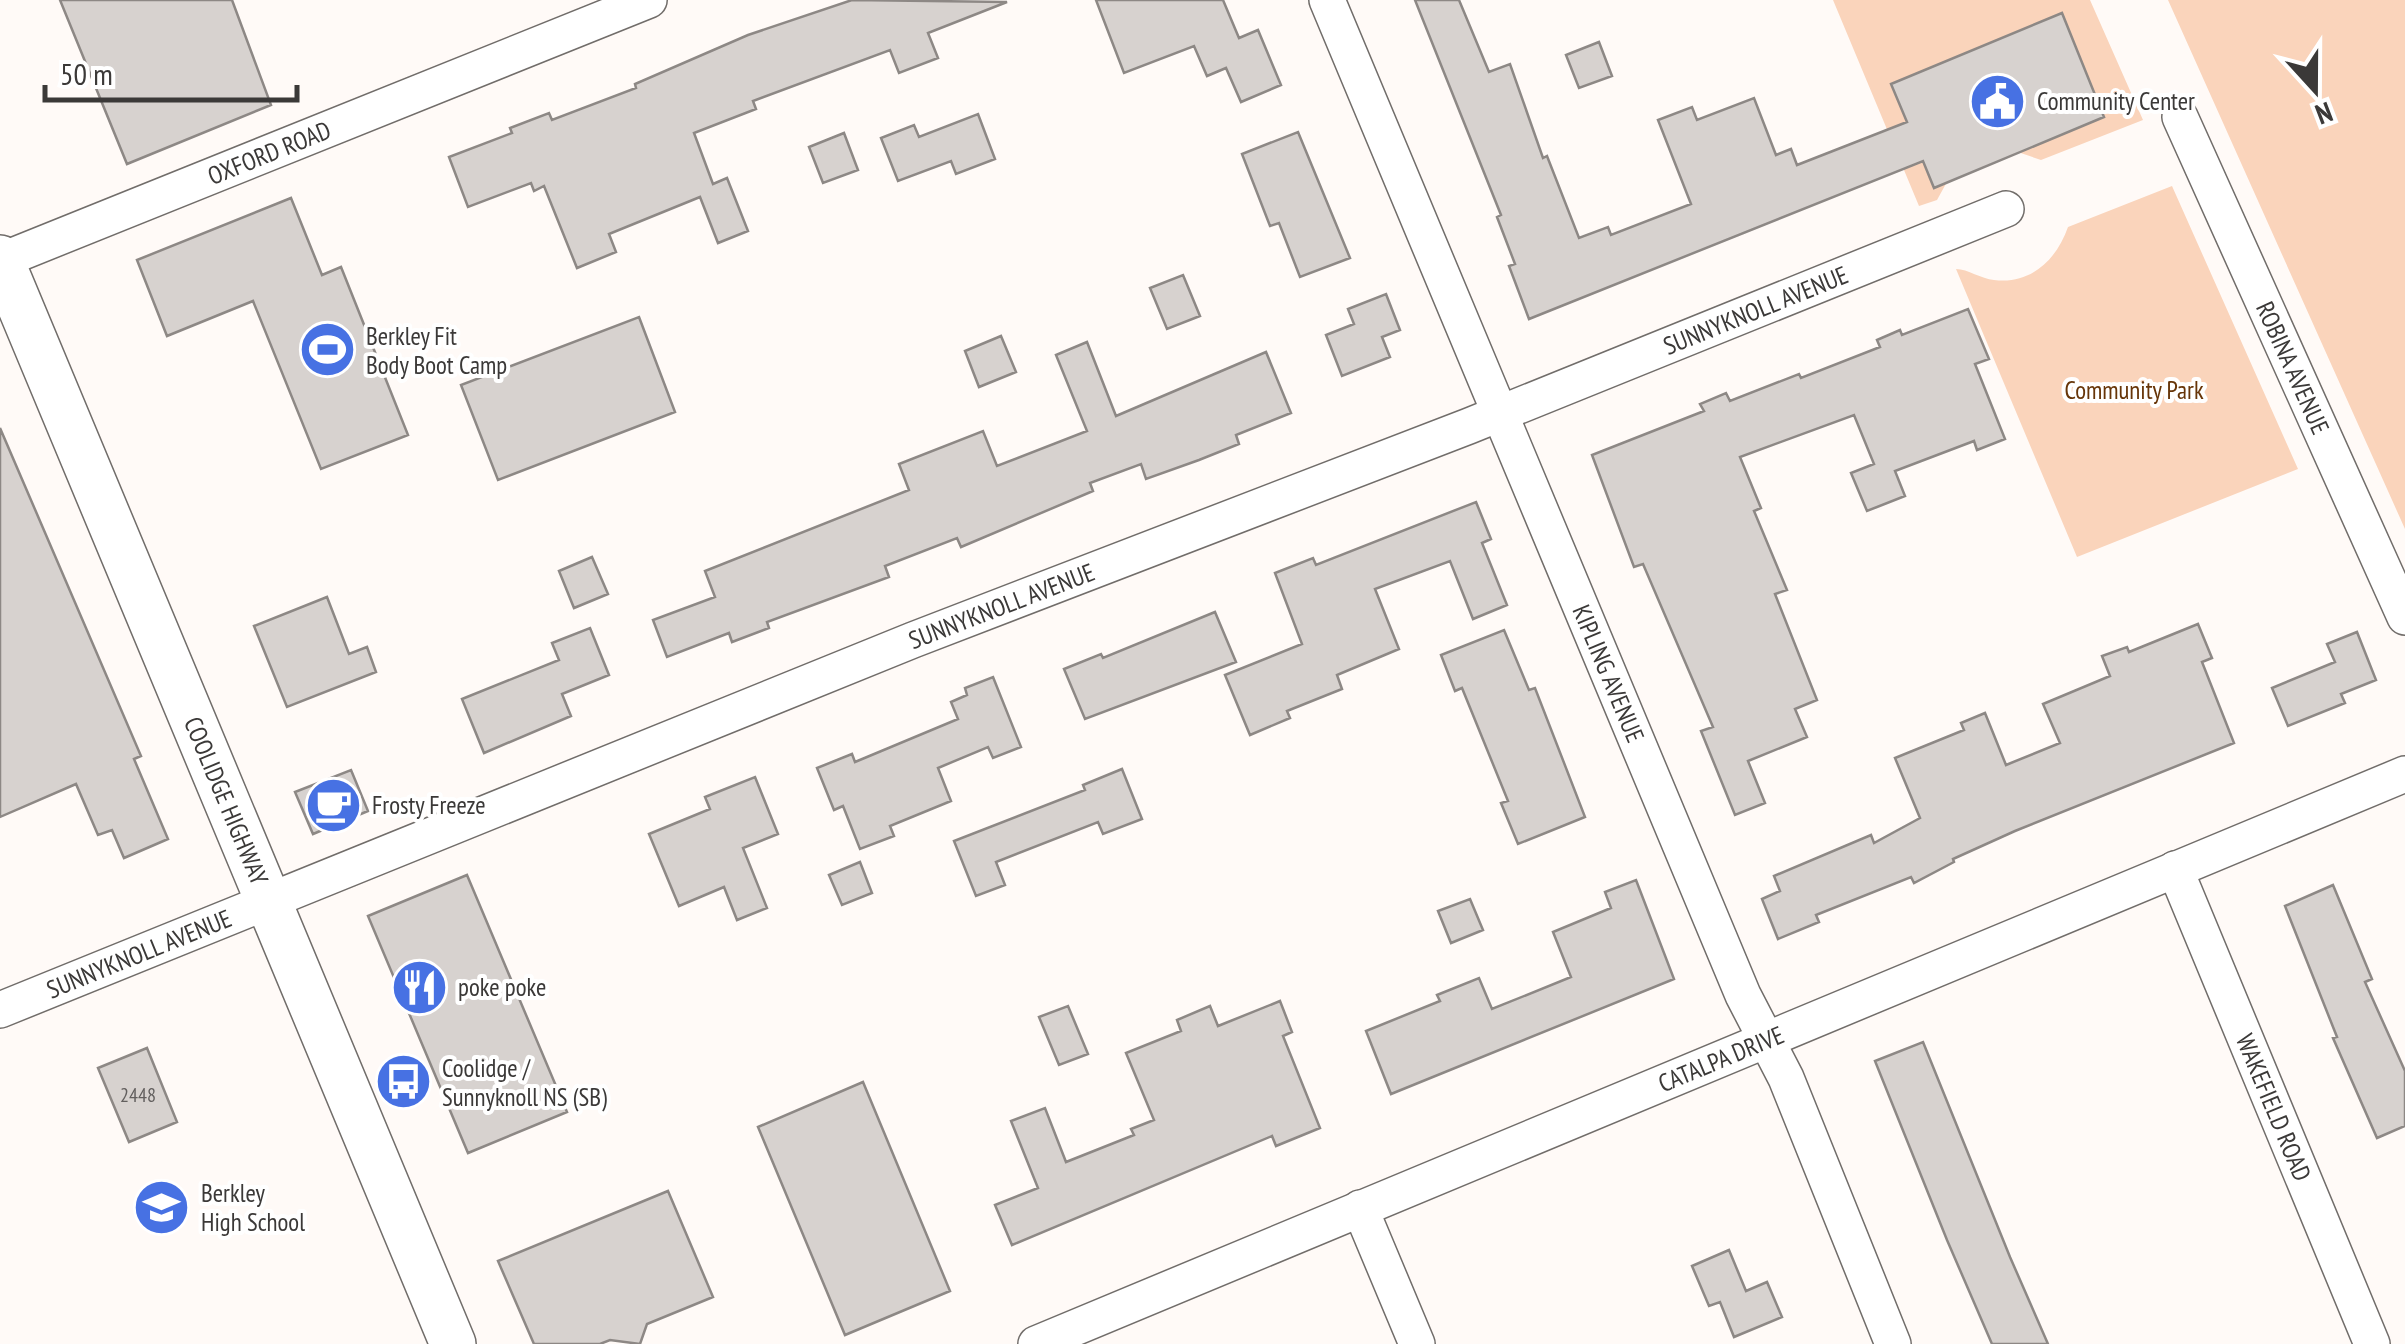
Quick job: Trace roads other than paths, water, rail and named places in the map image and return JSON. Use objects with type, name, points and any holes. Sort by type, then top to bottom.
[{"type":"main road","name":"COOLIDGE HIGHWAY","points":[[0,260],[453,1344]]},
{"type":"street","name":"OXFORD ROAD","points":[[0,260],[649,0]]},
{"type":"street","name":"KIPLING AVENUE","points":[[1327,0],[1765,1040],[1786,1078],[1893,1344]]},
{"type":"street","name":"ROBINA AVENUE","points":[[2180,117],[2405,618]]},
{"type":"street","name":"SUNNYKNOLL AVENUE","points":[[0,1010],[266,898],[912,640],[1499,413],[2006,209]]},
{"type":"street","name":"CATALPA DRIVE","points":[[1036,1344],[2405,774]]},
{"type":"street","name":"WAKEFIELD ROAD","points":[[2175,869],[2372,1344]]},
{"type":"street","points":[[1360,1208],[1416,1344]]},
{"type":"place","name":"Community Center","points":[[1998,101]]},
{"type":"place","name":"Berkley Fit Body Boot Camp","points":[[327,350]]},
{"type":"place","name":"Frosty Freeze","points":[[333,805]]},
{"type":"place","name":"poke poke","points":[[419,987]]},
{"type":"place","name":"Coolidge / Sunnyknoll NS (SB)","points":[[403,1082]]},
{"type":"place","name":"Berkley High School","points":[[162,1207]]},
{"type":"park label","name":"Community Park","points":[[2134,390]]}]
